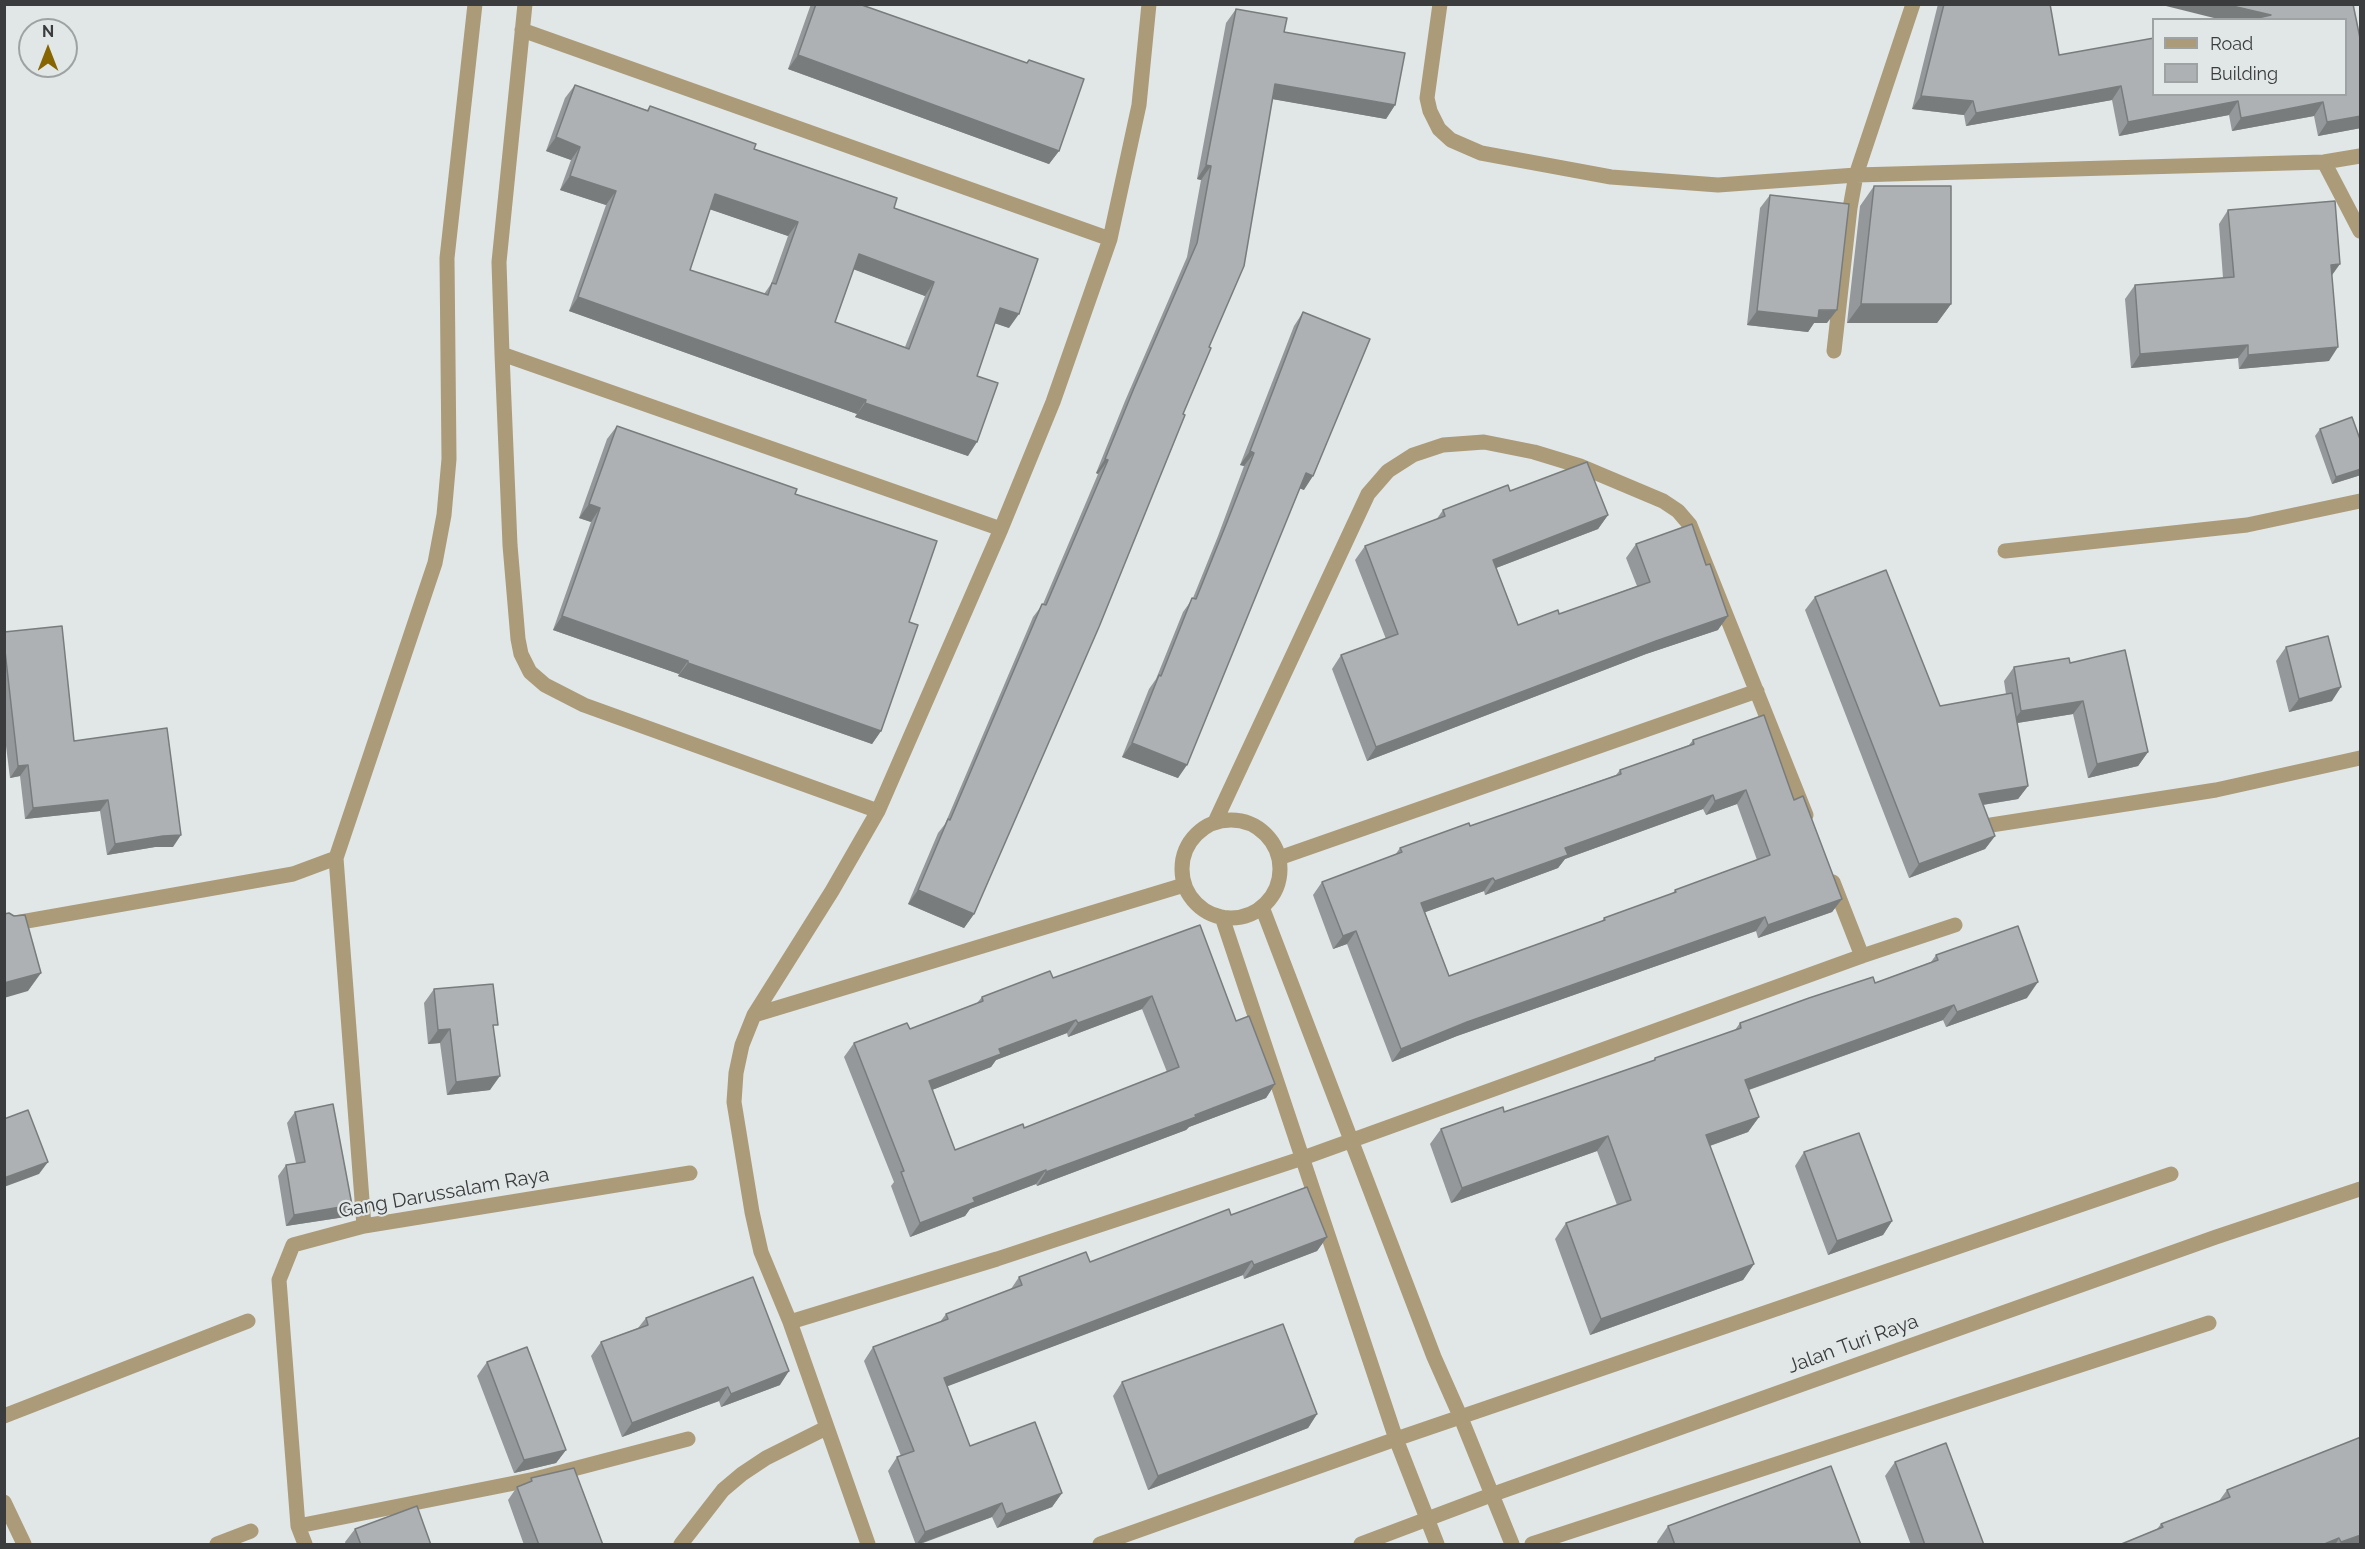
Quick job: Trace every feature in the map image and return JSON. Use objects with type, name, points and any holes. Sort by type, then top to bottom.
[{"type":"street","points":[[364,1226],[336,858],[435,563],[444,515],[449,459],[447,258],[474,4]]},
{"type":"street","points":[[525,4],[499,262],[510,545],[521,654],[530,672],[545,685],[584,705],[878,811]]},
{"type":"street","points":[[868,1545],[790,1322],[761,1252],[734,1102],[736,1073],[742,1045],[754,1015],[832,891],[878,811],[1001,529],[1053,402],[1110,239],[1139,105],[1149,4]]},
{"type":"street","points":[[1440,4],[1427,98],[1430,111],[1439,129],[1451,140],[1482,153],[1611,177],[1718,185],[1856,175],[2324,162],[2361,156]]},
{"type":"street","points":[[1834,351],[1850,208],[1856,175],[1913,4]]},
{"type":"street","points":[[522,30],[1110,239]]},
{"type":"street","points":[[2324,162],[2361,231]]},
{"type":"street","points":[[502,354],[1001,529]]},
{"type":"street","points":[[1215,822],[1368,494],[1388,471],[1413,455],[1443,445],[1484,442],[1534,452],[1580,466],[1664,501],[1690,525],[1810,824]]},
{"type":"street","points":[[2005,551],[2247,525],[2361,501]]},
{"type":"street","points":[[1279,858],[1757,692]]},
{"type":"street","points":[[1991,825],[2216,790],[2361,758]]},
{"type":"street","points":[[1232,820],[1248,823],[1262,831],[1273,844],[1279,858],[1278,885],[1271,898],[1250,914],[1236,918],[1206,912],[1193,900],[1184,885],[1181,870],[1184,854],[1191,840],[1201,829],[1215,822],[1232,820]]},
{"type":"street","points":[[4,925],[293,874],[336,858]]},
{"type":"street","points":[[1827,868],[1862,956]]},
{"type":"street","points":[[754,1015],[1184,885]]},
{"type":"street","points":[[1262,907],[1434,1357],[1512,1545]]},
{"type":"street","points":[[1222,917],[1396,1439],[1437,1545]]},
{"type":"street","points":[[790,1322],[1009,1255],[1303,1158],[1862,956],[1955,925]]},
{"type":"street","name":"Gang Darussalam Raya","points":[[305,1545],[298,1526],[279,1280],[293,1245],[364,1226],[690,1173]]},
{"type":"street","points":[[1100,1545],[1396,1439],[2171,1174]]},
{"type":"street","name":"Jalan Turi Raya","points":[[1361,1545],[1491,1495],[2193,1245],[2361,1189]]},
{"type":"street","points":[[4,1416],[248,1321]]},
{"type":"street","points":[[1532,1545],[2209,1323]]},
{"type":"street","points":[[681,1545],[723,1490],[742,1474],[766,1458],[826,1428]]},
{"type":"street","points":[[298,1526],[535,1479],[688,1439]]},
{"type":"street","points":[[4,1502],[24,1545]]},
{"type":"street","points":[[217,1545],[250,1531]]},
{"type":"building","points":[[816,4],[859,4],[1027,63],[1029,60],[1084,79],[1059,151],[798,55]]},
{"type":"building","points":[[1944,4],[2050,4],[2059,55],[2152,38],[2152,96],[2347,96],[2347,18],[2258,18],[2271,15],[2224,4],[2353,4],[2361,43],[2361,116],[2327,122],[2323,102],[2241,118],[2238,101],[2128,122],[2121,86],[1976,113],[1973,101],[1921,96]]},
{"type":"building","points":[[1236,9],[1287,18],[1284,32],[1405,53],[1395,105],[1275,84],[1244,266],[1209,347],[1211,348],[1183,414],[1185,415],[1099,627],[974,914],[918,890],[1042,604],[1046,605],[1108,460],[1105,459],[1134,388],[1197,243],[1211,166],[1206,165]]},
{"type":"building","points":[[575,85],[648,111],[650,106],[756,144],[754,149],[897,198],[894,208],[1038,259],[1019,314],[1000,308],[977,376],[998,383],[977,442],[578,297],[616,191],[570,176],[580,147],[556,137]],"holes":[[[715,194],[798,222],[776,284],[772,283],[768,295],[690,270]],[[859,254],[934,282],[909,349],[835,322]]]},
{"type":"building","points":[[1874,186],[1951,186],[1951,304],[1861,304]]},
{"type":"building","points":[[1770,195],[1849,204],[1837,310],[1819,310],[1818,318],[1757,311]]},
{"type":"building","points":[[2335,201],[2340,264],[2331,265],[2338,347],[2248,355],[2248,345],[2140,354],[2135,285],[2234,277],[2228,210]]},
{"type":"building","points":[[1303,312],[1370,339],[1313,476],[1306,473],[1187,765],[1132,743],[1192,598],[1196,599],[1227,522],[1254,453],[1250,451]]},
{"type":"building","points":[[2352,417],[2361,442],[2361,469],[2336,477],[2320,429]]},
{"type":"building","points":[[617,426],[797,489],[795,494],[937,541],[909,622],[918,625],[881,731],[562,616],[600,508],[589,504]]},
{"type":"building","points":[[1587,462],[1608,515],[1493,560],[1518,625],[1558,610],[1559,614],[1650,582],[1636,544],[1692,524],[1706,565],[1710,564],[1728,616],[1376,747],[1341,655],[1398,634],[1365,546],[1445,516],[1443,510],[1508,485],[1510,491]]},
{"type":"building","points":[[1886,570],[1940,706],[2012,693],[2028,786],[1979,794],[1995,836],[1919,864],[1815,597]]},
{"type":"building","points":[[62,626],[74,741],[167,728],[181,835],[115,844],[108,800],[33,808],[28,765],[18,766],[4,632]]},
{"type":"building","points":[[2328,636],[2341,687],[2299,699],[2286,647]]},
{"type":"building","points":[[2125,650],[2148,752],[2097,764],[2083,701],[2021,711],[2014,667],[2069,658],[2070,663]]},
{"type":"building","points":[[1764,715],[1794,800],[1803,796],[1842,899],[1768,925],[1765,917],[1467,1022],[1401,1049],[1356,931],[1343,936],[1322,882],[1402,852],[1400,848],[1469,823],[1470,826],[1621,774],[1620,770],[1694,744],[1693,740]],"holes":[[[1746,790],[1770,855],[1675,890],[1676,892],[1604,918],[1605,920],[1449,976],[1421,903],[1493,878],[1495,881],[1568,855],[1565,848],[1713,795],[1715,801]]]},
{"type":"building","points":[[9,913],[14,916],[25,915],[41,973],[4,983],[4,914]]},
{"type":"building","points":[[1200,925],[1236,1021],[1249,1016],[1275,1084],[1195,1115],[1196,1117],[973,1198],[975,1202],[920,1223],[901,1172],[904,1171],[854,1043],[907,1023],[910,1029],[983,1001],[982,997],[1050,971],[1053,978]],"holes":[[[1152,996],[1179,1067],[1024,1128],[1023,1124],[955,1150],[929,1081],[1001,1054],[999,1049],[1076,1020],[1078,1023]]]},
{"type":"building","points":[[2018,926],[2038,982],[1957,1012],[1954,1005],[1745,1080],[1759,1117],[1706,1135],[1754,1264],[1601,1319],[1566,1223],[1631,1200],[1608,1136],[1462,1188],[1441,1129],[1503,1107],[1504,1112],[1655,1060],[1655,1058],[1741,1028],[1740,1023],[1809,998],[1873,977],[1875,983],[1938,960],[1936,955]]},
{"type":"building","points":[[493,984],[498,1025],[493,1025],[500,1076],[456,1082],[450,1029],[438,1030],[434,989]]},
{"type":"building","points":[[333,1104],[352,1205],[294,1215],[286,1165],[305,1162],[295,1112]]},
{"type":"building","points":[[28,1110],[48,1162],[4,1178],[4,1119]]},
{"type":"building","points":[[1859,1133],[1892,1221],[1837,1241],[1804,1152]]},
{"type":"building","points":[[1307,1187],[1327,1237],[1254,1265],[1252,1261],[944,1378],[970,1446],[1035,1422],[1062,1493],[1006,1514],[1002,1503],[925,1532],[897,1457],[914,1451],[873,1347],[948,1319],[946,1314],[1022,1285],[1019,1277],[1086,1252],[1090,1262],[1229,1209],[1231,1215]]},
{"type":"building","points":[[753,1277],[789,1371],[731,1394],[728,1387],[632,1423],[601,1342],[648,1325],[646,1318]]},
{"type":"building","points":[[1283,1324],[1317,1414],[1158,1476],[1122,1382]]},
{"type":"building","points":[[527,1347],[566,1450],[524,1460],[487,1362]]},
{"type":"building","points":[[2361,1437],[2361,1535],[2341,1542],[2339,1538],[2322,1545],[2119,1545],[2163,1527],[2161,1524],[2230,1497],[2227,1490]]},
{"type":"building","points":[[1946,1443],[1984,1545],[1925,1545],[1895,1462]]},
{"type":"building","points":[[1831,1466],[1861,1545],[1675,1545],[1668,1526]]},
{"type":"building","points":[[574,1468],[603,1545],[539,1545],[517,1487],[532,1481],[531,1478]]},
{"type":"building","points":[[417,1506],[431,1545],[361,1545],[355,1529]]}]
